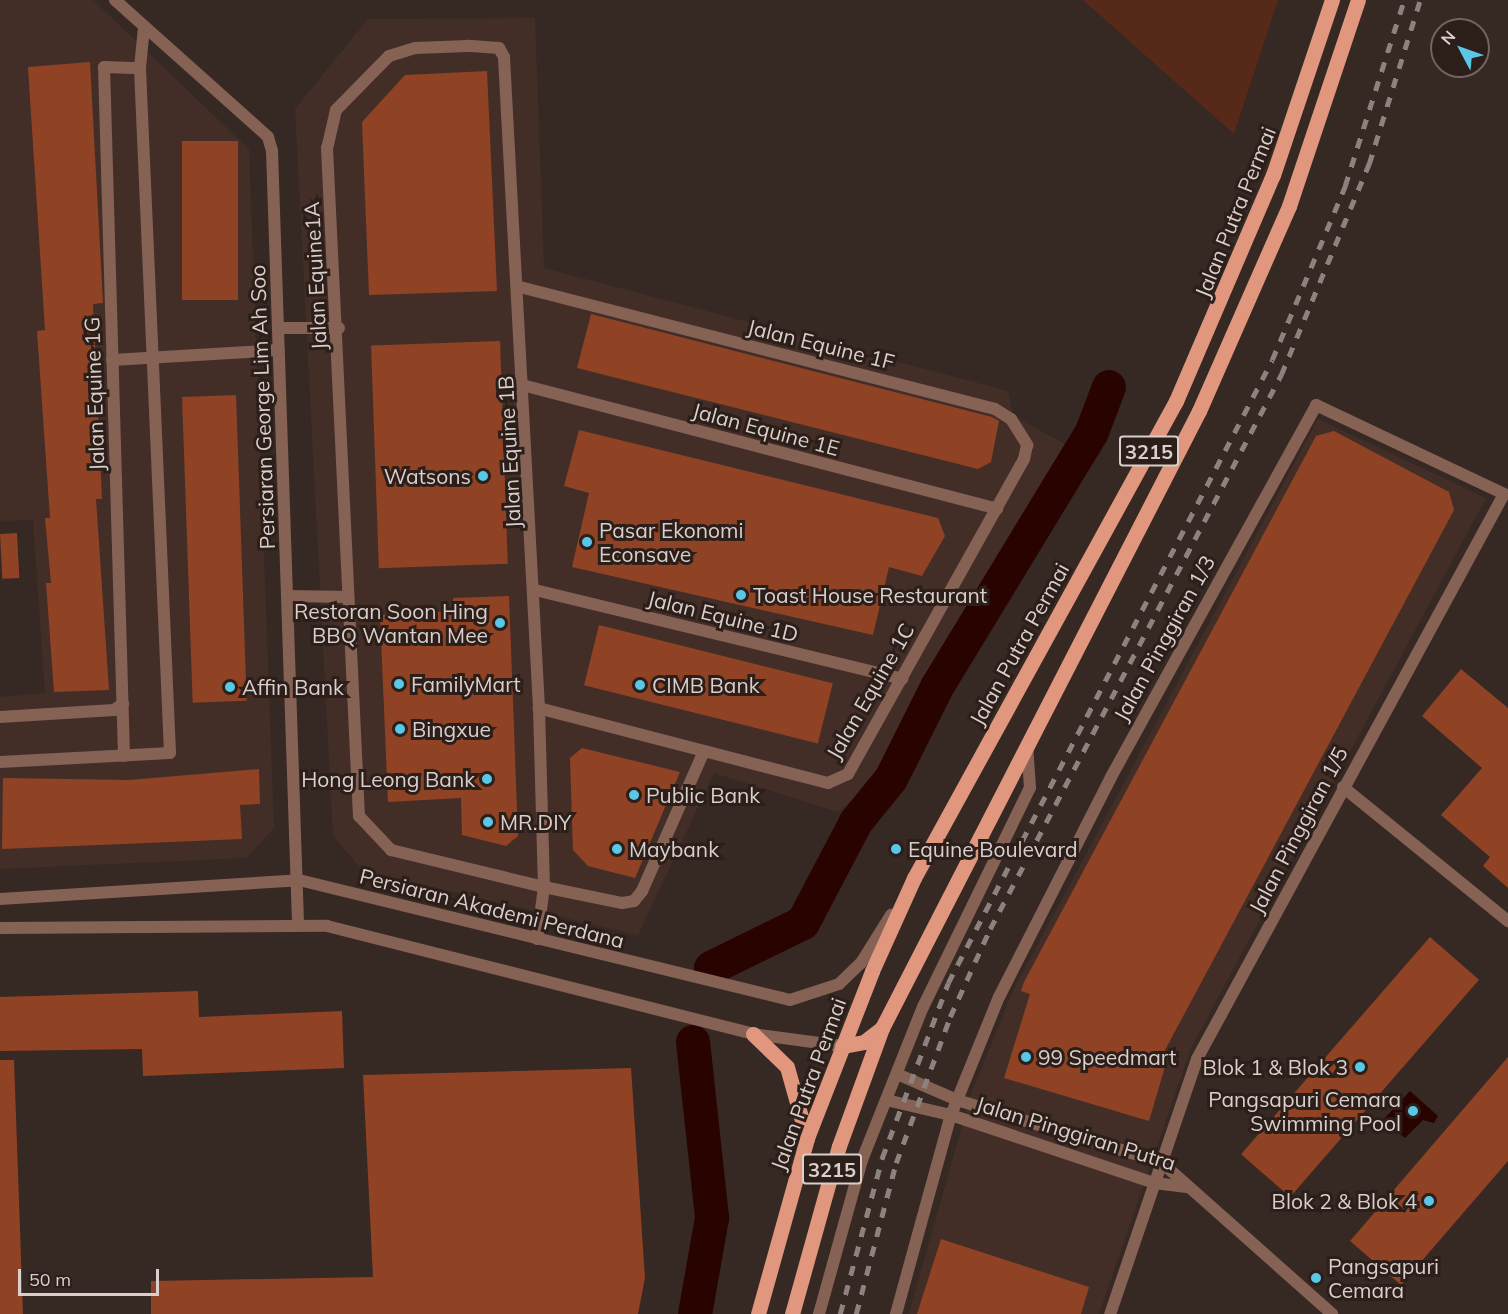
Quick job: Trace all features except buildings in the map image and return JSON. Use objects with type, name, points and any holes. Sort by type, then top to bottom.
[{"type":"main road","name":"Jalan Putra Permai","points":[[758,1314],[807,1138],[842,1046],[914,878],[1176,401],[1269,185],[1332,0]]},
{"type":"main road","name":"3215","points":[[792,1314],[839,1146],[882,1028],[1199,411],[1249,300],[1315,138],[1358,0]]},
{"type":"main road","points":[[842,1046],[864,1042],[882,1028]]},
{"type":"main road","points":[[753,1034],[787,1067],[807,1138]]},
{"type":"street","name":"Persiaran George Lim Ah Soo","points":[[115,0],[268,137],[279,350],[298,924]]},
{"type":"street","points":[[0,762],[171,753],[140,68],[144,27]]},
{"type":"street","name":"Jalan Equine 1B","points":[[468,46],[498,48],[504,57],[526,386],[535,590],[544,887],[537,939]]},
{"type":"street","name":"Jalan Equine1A","points":[[468,46],[415,48],[389,56],[336,110],[327,148],[339,328],[355,802],[365,827],[391,850],[544,887]]},
{"type":"street","name":"Jalan Equine 1G","points":[[124,756],[104,67],[140,68]]},
{"type":"street","name":"Jalan Equine 1F","points":[[520,287],[995,409],[1011,419],[1027,445],[997,508]]},
{"type":"street","points":[[278,328],[339,328]]},
{"type":"street","points":[[112,360],[279,350]]},
{"type":"street","name":"Jalan Equine 1E","points":[[526,386],[997,508]]},
{"type":"street","name":"Jalan Pinggiran 1/3","points":[[896,1314],[951,1115],[999,997],[1111,777],[1316,405],[1506,490],[1486,525]]},
{"type":"street","name":"Jalan Equine 1C","points":[[539,708],[828,783],[848,774],[997,508]]},
{"type":"street","name":"Jalan Pinggiran 1/5","points":[[1110,1314],[1197,1059],[1486,525]]},
{"type":"street","name":"Jalan Equine 1D","points":[[535,590],[902,679]]},
{"type":"street","points":[[288,596],[348,597]]},
{"type":"street","points":[[0,717],[114,711],[123,704]]},
{"type":"street","points":[[819,1314],[832,1252],[886,1100],[968,908],[1030,788],[1027,742]]},
{"type":"street","points":[[544,887],[622,903],[634,900],[704,751]]},
{"type":"street","points":[[1343,787],[1508,921]]},
{"type":"street","name":"Persiaran Akademi Perdana","points":[[0,899],[298,880],[790,1000],[839,984],[861,963],[914,878]]},
{"type":"street","points":[[0,928],[298,924],[327,926],[753,1034],[842,1046]]},
{"type":"street","name":"Jalan Pinggiran Putra","points":[[897,1074],[957,1100],[1161,1162],[1332,1314]]},
{"type":"street","name":"Jalan Pinggiran Putra","points":[[886,1100],[951,1115],[1154,1183],[1190,1187]]},
{"type":"shaded area","points":[[0,0],[93,0],[249,149],[274,828],[246,858],[0,869],[0,697],[45,693],[33,520],[0,521]]},
{"type":"shaded area","points":[[1083,0],[1278,0],[1234,134]]},
{"type":"shaded area","points":[[535,18],[544,268],[1008,391],[1013,416],[1065,444],[878,777],[838,812],[714,773],[638,935],[363,871],[333,836],[295,109],[368,19]]},
{"type":"shaded area","points":[[1318,419],[1486,498],[1191,1048],[1099,1314],[909,1314],[971,1094],[1013,991]]},
{"type":"shaded area","name":"Pangsapuri Cemara Swimming Pool","points":[[1410,1091],[1438,1116],[1434,1123],[1423,1120],[1405,1138],[1383,1120]]},
{"type":"waterway","points":[[711,968],[803,923],[856,822],[891,779],[937,687],[1092,432],[1109,387]]},
{"type":"waterway","points":[[693,1042],[712,1218],[695,1314]]},
{"type":"railway","points":[[840,1314],[882,1158],[948,983],[1272,360],[1345,186],[1404,0]]},
{"type":"railway","points":[[856,1314],[896,1163],[950,1017],[990,929],[1281,375],[1369,164],[1420,0]]},
{"type":"place","name":"Watsons","points":[[483,476]]},
{"type":"place","name":"Pasar Ekonomi Econsave","points":[[587,542]]},
{"type":"place","name":"Toast House Restaurant","points":[[741,595]]},
{"type":"place","name":"Restoran Soon Hing BBQ Wantan Mee","points":[[500,623]]},
{"type":"place","name":"FamilyMart","points":[[399,684]]},
{"type":"place","name":"CIMB Bank","points":[[640,685]]},
{"type":"place","name":"Affin Bank","points":[[230,687]]},
{"type":"place","name":"Bingxue","points":[[400,729]]},
{"type":"place","name":"Hong Leong Bank","points":[[487,779]]},
{"type":"place","name":"Public Bank","points":[[634,795]]},
{"type":"place","name":"MR.DIY","points":[[488,822]]},
{"type":"place","name":"Maybank","points":[[617,849]]},
{"type":"place","name":"Equine Boulevard","points":[[896,849]]},
{"type":"place","name":"99 Speedmart","points":[[1026,1057]]},
{"type":"place","name":"Blok 1 & Blok 3","points":[[1360,1067]]},
{"type":"place","name":"Pangsapuri Cemara Swimming Pool","points":[[1413,1111]]},
{"type":"place","name":"Blok 2 & Blok 4","points":[[1429,1201]]},
{"type":"place","name":"Pangsapuri Cemara","points":[[1316,1278]]}]
